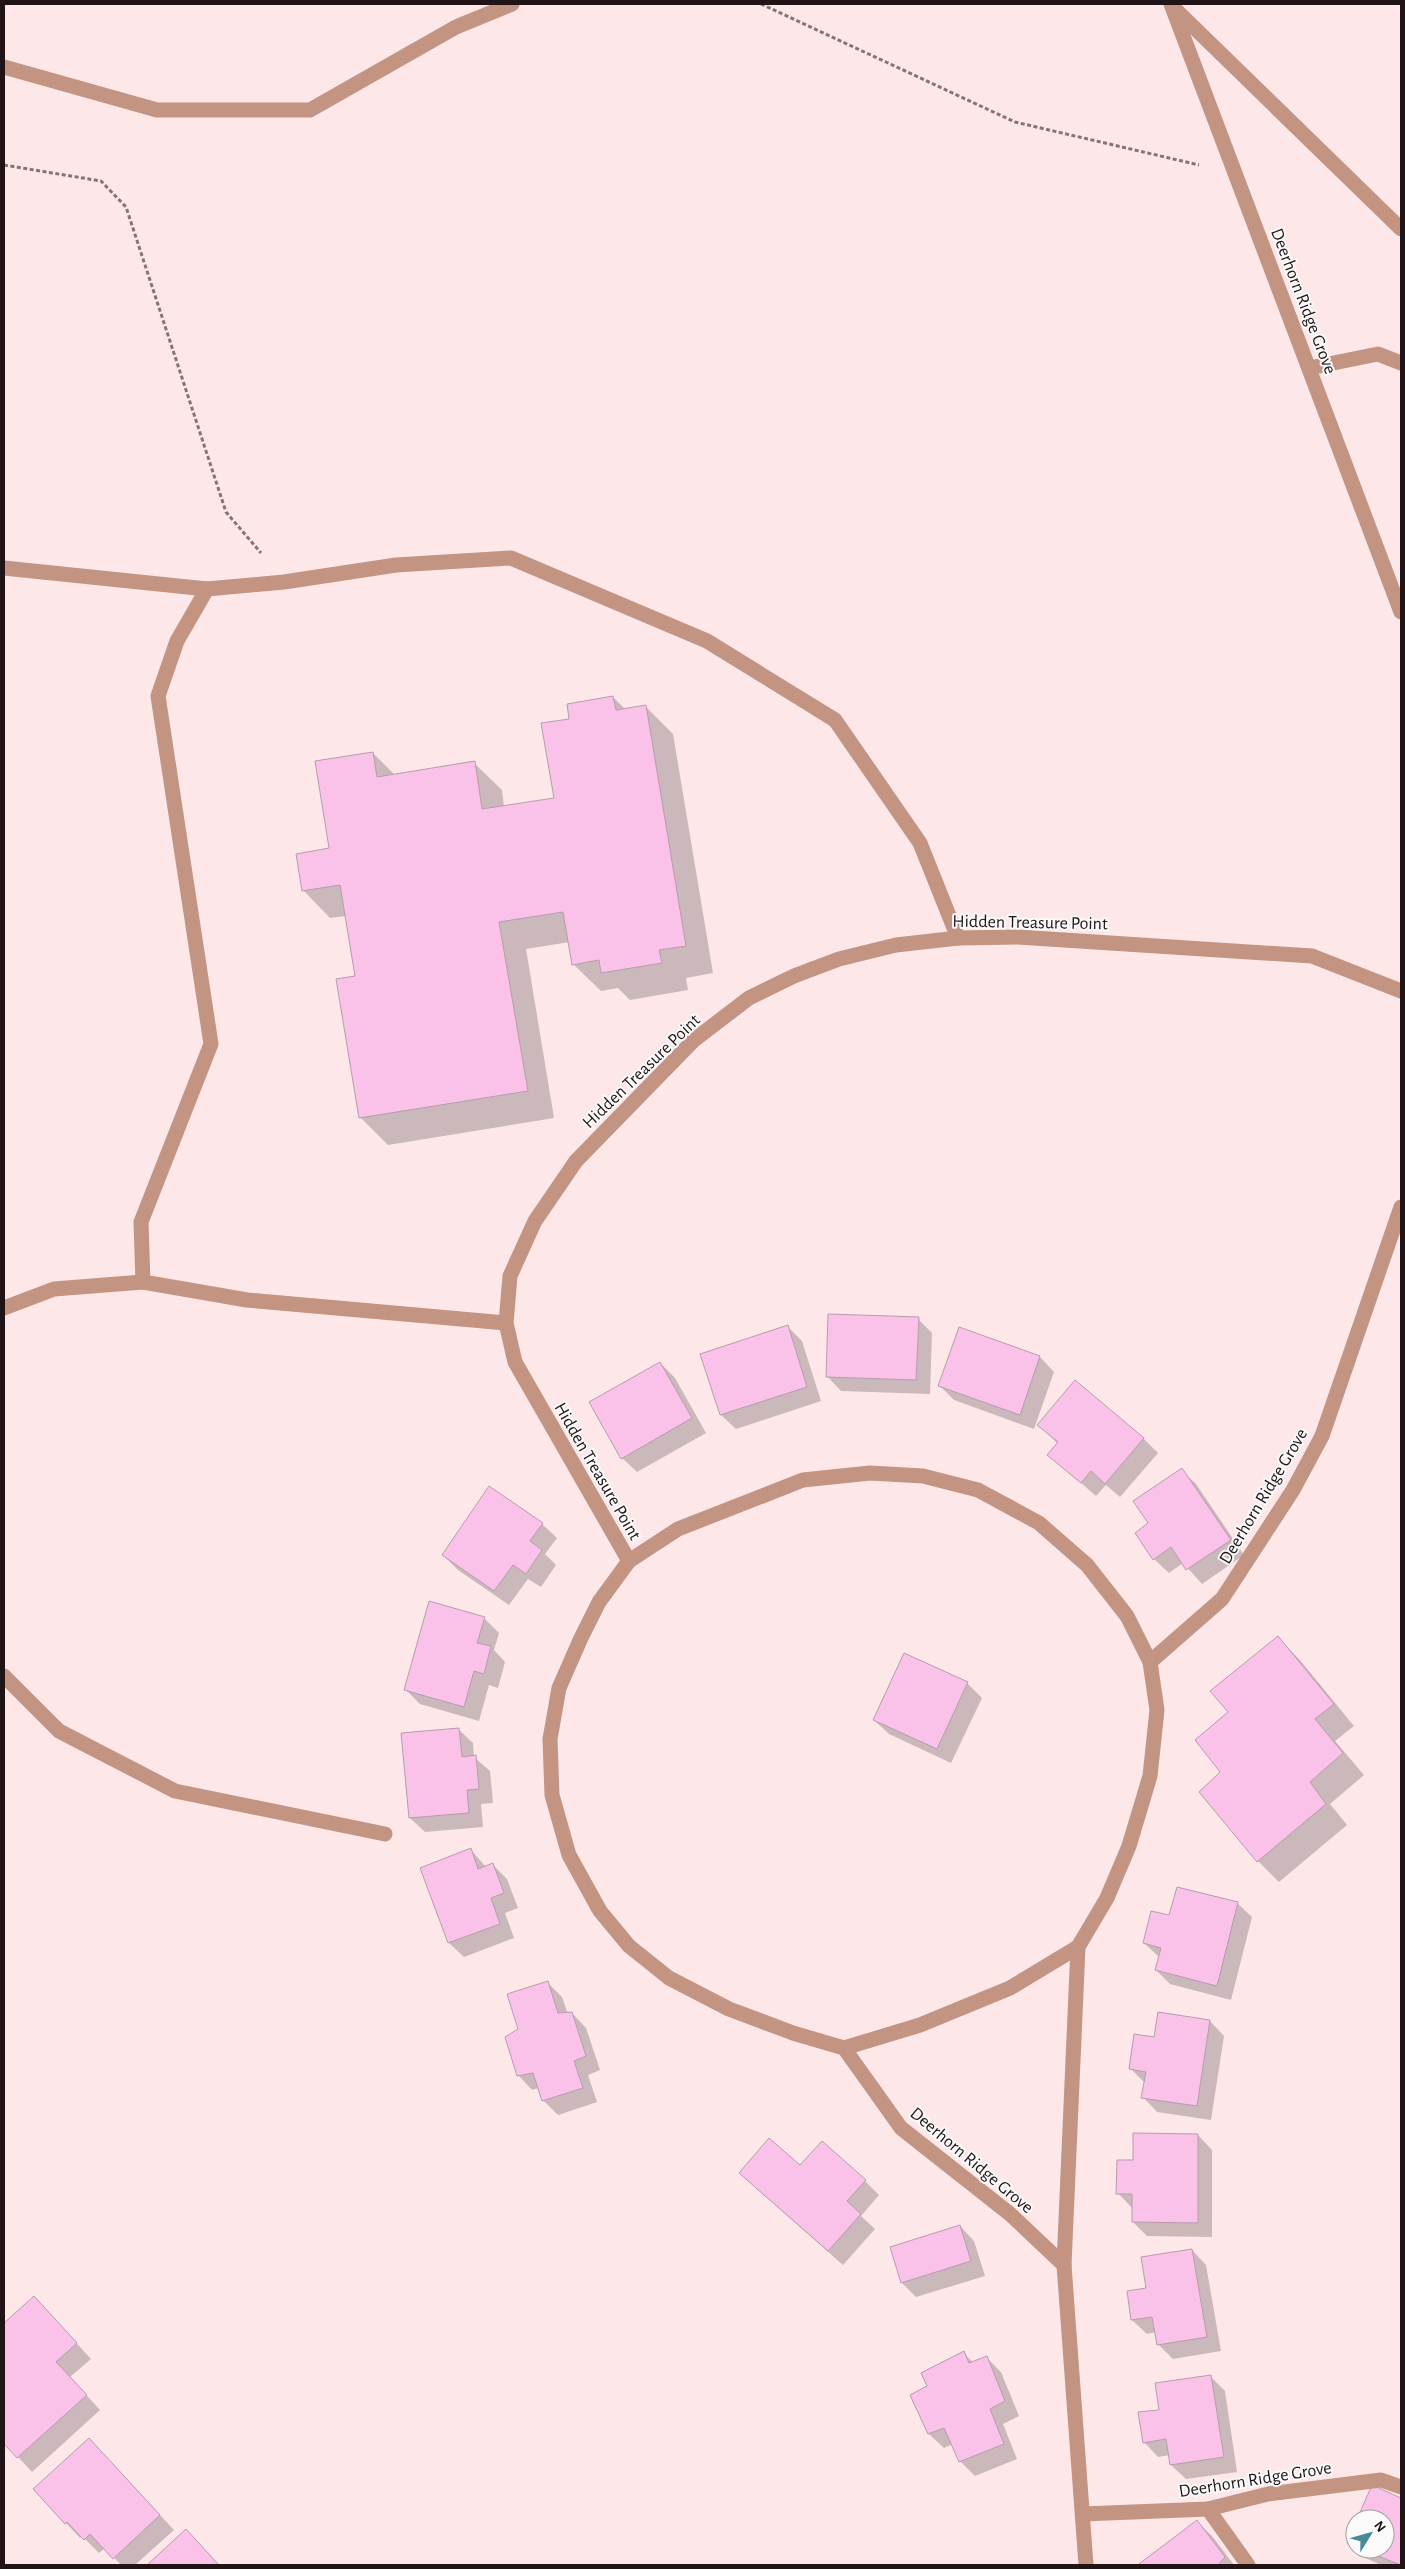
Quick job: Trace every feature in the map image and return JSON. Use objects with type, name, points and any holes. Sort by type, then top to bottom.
[{"type":"street","points":[[4,67],[157,110],[310,110],[456,27],[512,4]]},
{"type":"street","points":[[1172,6],[1401,228]]},
{"type":"street","name":"Deerhorn Ridge Grove","points":[[1172,6],[1401,612]]},
{"type":"street","points":[[1309,368],[1378,354],[1401,363]]},
{"type":"street","points":[[4,568],[207,589],[284,582],[396,564],[511,558],[707,641],[834,720],[920,843],[958,938]]},
{"type":"street","points":[[143,1282],[141,1222],[211,1044],[158,696],[177,641],[207,589]]},
{"type":"street","name":"Hidden Treasure Point","points":[[629,1561],[515,1362],[506,1323],[510,1276],[536,1220],[576,1161],[694,1040],[749,998],[794,976],[839,959],[896,945],[958,938],[1066,939],[1312,956],[1401,991]]},
{"type":"street","name":"Deerhorn Ridge Grove","points":[[1150,1662],[1222,1599],[1293,1490],[1322,1436],[1401,1207]]},
{"type":"street","points":[[4,1308],[54,1289],[143,1282],[246,1300],[506,1323]]},
{"type":"street","points":[[870,1473],[923,1476],[978,1490],[1039,1523],[1087,1565],[1127,1616],[1150,1662],[1157,1710],[1150,1776],[1129,1846],[1108,1898],[1078,1947],[1010,1988],[920,2025],[844,2048],[793,2033],[729,2009],[669,1978],[629,1946],[600,1911],[569,1855],[552,1795],[550,1739],[559,1688],[599,1602],[629,1561],[678,1529],[803,1480],[870,1473]]},
{"type":"street","points":[[4,1676],[60,1731],[175,1791],[385,1834]]},
{"type":"street","points":[[1078,1947],[1064,2265],[1086,2565]]},
{"type":"street","name":"Deerhorn Ridge Grove","points":[[844,2048],[901,2128],[1010,2214],[1064,2265]]},
{"type":"street","name":"Deerhorn Ridge Grove","points":[[1083,2514],[1208,2509],[1268,2494],[1381,2480],[1401,2487]]},
{"type":"street","points":[[1208,2509],[1248,2565]]},
{"type":"path","points":[[761,4],[1015,122],[1236,173]]},
{"type":"path","points":[[4,166],[101,181],[126,207],[226,512],[284,582]]},
{"type":"building","points":[[613,696],[616,710],[646,705],[686,946],[659,950],[662,963],[601,973],[599,960],[572,965],[563,912],[499,922],[528,1091],[359,1118],[336,979],[355,976],[340,885],[302,891],[296,854],[329,848],[315,761],[373,752],[377,777],[475,761],[482,809],[554,798],[541,723],[569,719],[567,704]]},
{"type":"building","points":[[828,1314],[919,1317],[916,1380],[826,1377]]},
{"type":"building","points":[[788,1325],[807,1387],[720,1415],[700,1354]]},
{"type":"building","points":[[959,1327],[1040,1356],[1020,1415],[938,1386]]},
{"type":"building","points":[[660,1362],[692,1418],[621,1459],[589,1402]]},
{"type":"building","points":[[1075,1380],[1144,1438],[1105,1484],[1091,1471],[1081,1483],[1047,1455],[1058,1442],[1037,1425]]},
{"type":"building","points":[[1182,1468],[1231,1540],[1186,1570],[1171,1547],[1153,1560],[1135,1533],[1148,1523],[1133,1501]]},
{"type":"building","points":[[489,1486],[543,1523],[530,1541],[542,1550],[526,1574],[513,1565],[494,1591],[442,1555]]},
{"type":"building","points":[[429,1601],[485,1617],[477,1643],[491,1646],[484,1674],[474,1671],[464,1707],[404,1690]]},
{"type":"building","points":[[1278,1636],[1334,1704],[1315,1719],[1343,1753],[1310,1782],[1326,1804],[1257,1862],[1199,1792],[1220,1772],[1195,1740],[1228,1712],[1210,1691]]},
{"type":"building","points":[[904,1653],[968,1682],[937,1749],[873,1720]]},
{"type":"building","points":[[459,1728],[462,1757],[476,1755],[479,1789],[467,1790],[469,1813],[409,1818],[401,1733]]},
{"type":"building","points":[[471,1848],[478,1869],[493,1863],[504,1893],[491,1898],[500,1924],[448,1943],[420,1868]]},
{"type":"building","points":[[1177,1887],[1238,1902],[1217,1986],[1155,1970],[1161,1948],[1143,1943],[1151,1911],[1169,1915]]},
{"type":"building","points":[[548,1981],[558,2013],[572,2012],[586,2056],[574,2061],[583,2088],[542,2101],[533,2073],[517,2076],[505,2037],[518,2029],[507,1994]]},
{"type":"building","points":[[1158,2012],[1210,2020],[1197,2106],[1141,2098],[1146,2072],[1129,2069],[1134,2034],[1154,2037]]},
{"type":"building","points":[[1133,2133],[1198,2134],[1198,2223],[1132,2222],[1132,2194],[1116,2194],[1117,2160],[1133,2160]]},
{"type":"building","points":[[769,2138],[800,2165],[822,2141],[866,2180],[847,2201],[861,2214],[828,2251],[739,2173]]},
{"type":"building","points":[[960,2225],[971,2261],[901,2283],[890,2247]]},
{"type":"building","points":[[1192,2249],[1207,2337],[1157,2345],[1152,2317],[1131,2320],[1127,2291],[1146,2288],[1141,2257]]},
{"type":"building","points":[[34,2296],[77,2343],[56,2362],[87,2395],[17,2458],[4,2444],[4,2323]]},
{"type":"building","points":[[964,2351],[969,2363],[987,2356],[1005,2401],[990,2409],[1004,2444],[959,2462],[944,2428],[928,2434],[910,2395],[927,2386],[921,2373]]},
{"type":"building","points":[[1211,2375],[1224,2457],[1170,2465],[1166,2439],[1143,2443],[1138,2412],[1159,2410],[1155,2383]]},
{"type":"building","points":[[89,2438],[160,2515],[113,2559],[90,2534],[84,2540],[67,2522],[65,2524],[33,2489]]},
{"type":"building","points":[[1372,2485],[1401,2498],[1401,2565],[1386,2559],[1395,2559],[1395,2509],[1361,2509]]},
{"type":"building","points":[[1197,2520],[1225,2557],[1218,2565],[1139,2564]]},
{"type":"building","points":[[186,2529],[219,2565],[147,2565]]}]
